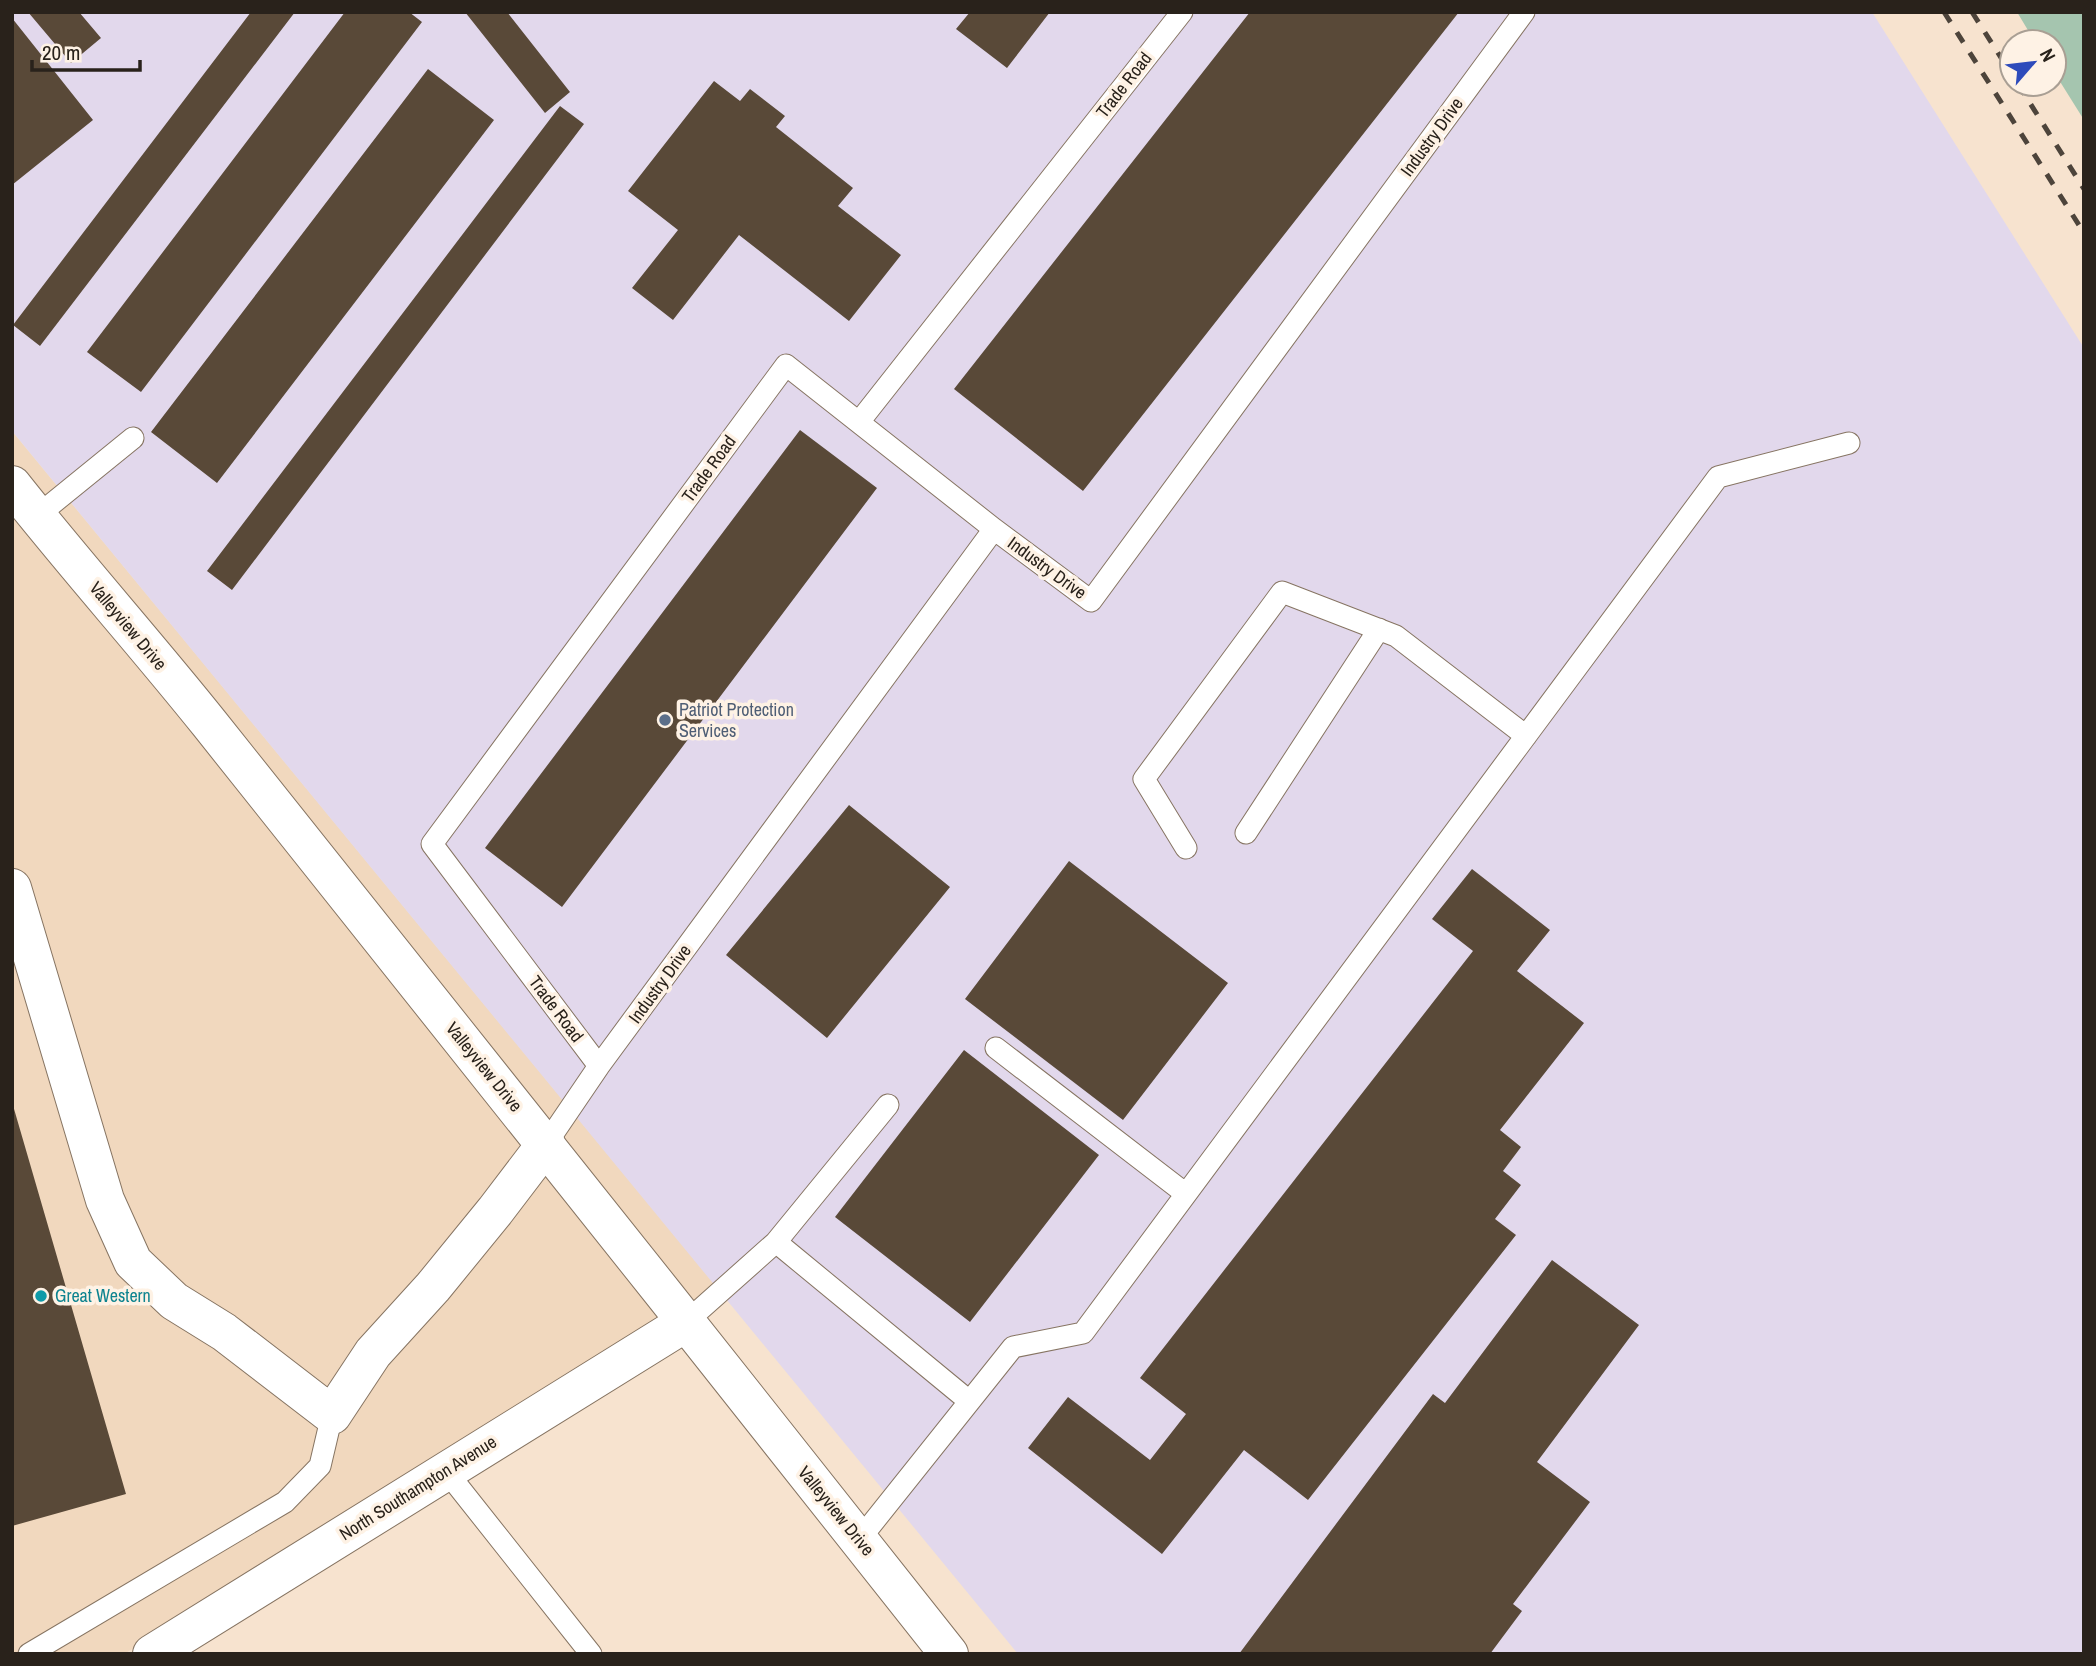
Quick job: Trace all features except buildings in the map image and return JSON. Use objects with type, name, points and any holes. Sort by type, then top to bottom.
[{"type":"street","name":"Valleyview Drive","points":[[12,485],[198,709],[949,1654]]},
{"type":"street","points":[[12,888],[105,1200],[133,1262],[174,1301],[224,1332],[332,1415],[373,1353],[433,1287],[546,1144]]},
{"type":"street","name":"North Southampton Avenue","points":[[152,1654],[685,1323]]},
{"type":"lane","name":"Trade Road","points":[[599,1066],[432,844],[786,365],[859,422],[1182,12]]},
{"type":"lane","name":"Industry Drive","points":[[546,1144],[599,1066],[994,529],[1091,601],[1524,12]]},
{"type":"lane","points":[[859,422],[994,529]]},
{"type":"lane","points":[[37,516],[133,438]]},
{"type":"lane","points":[[859,1539],[1013,1347],[1083,1333],[1718,477],[1849,443]]},
{"type":"lane","points":[[1186,848],[1144,779],[1282,592],[1396,636],[1526,736]]},
{"type":"lane","points":[[1246,833],[1379,629]]},
{"type":"lane","points":[[996,1048],[1186,1194]]},
{"type":"lane","points":[[685,1323],[776,1242],[888,1105]]},
{"type":"lane","points":[[776,1242],[969,1401]]},
{"type":"lane","points":[[29,1654],[285,1502],[320,1466],[332,1415]]},
{"type":"lane","points":[[446,1471],[591,1654]]},
{"type":"shaded area","points":[[12,12],[1872,12],[2084,348],[2084,1654],[1018,1654],[12,431]]},
{"type":"shaded area","points":[[12,431],[721,1292],[124,1654],[12,1654]]},
{"type":"green space","points":[[2017,12],[2084,12],[2084,120],[2068,94],[2068,28],[2027,28]]},
{"type":"railway","points":[[1944,12],[2084,233]]},
{"type":"railway","points":[[1972,12],[1998,53]]},
{"type":"railway","points":[[2027,98],[2084,189]]},
{"type":"place","name":"Patriot Protection Services","points":[[665,720]]},
{"type":"place","name":"Great Western","points":[[41,1296]]}]
